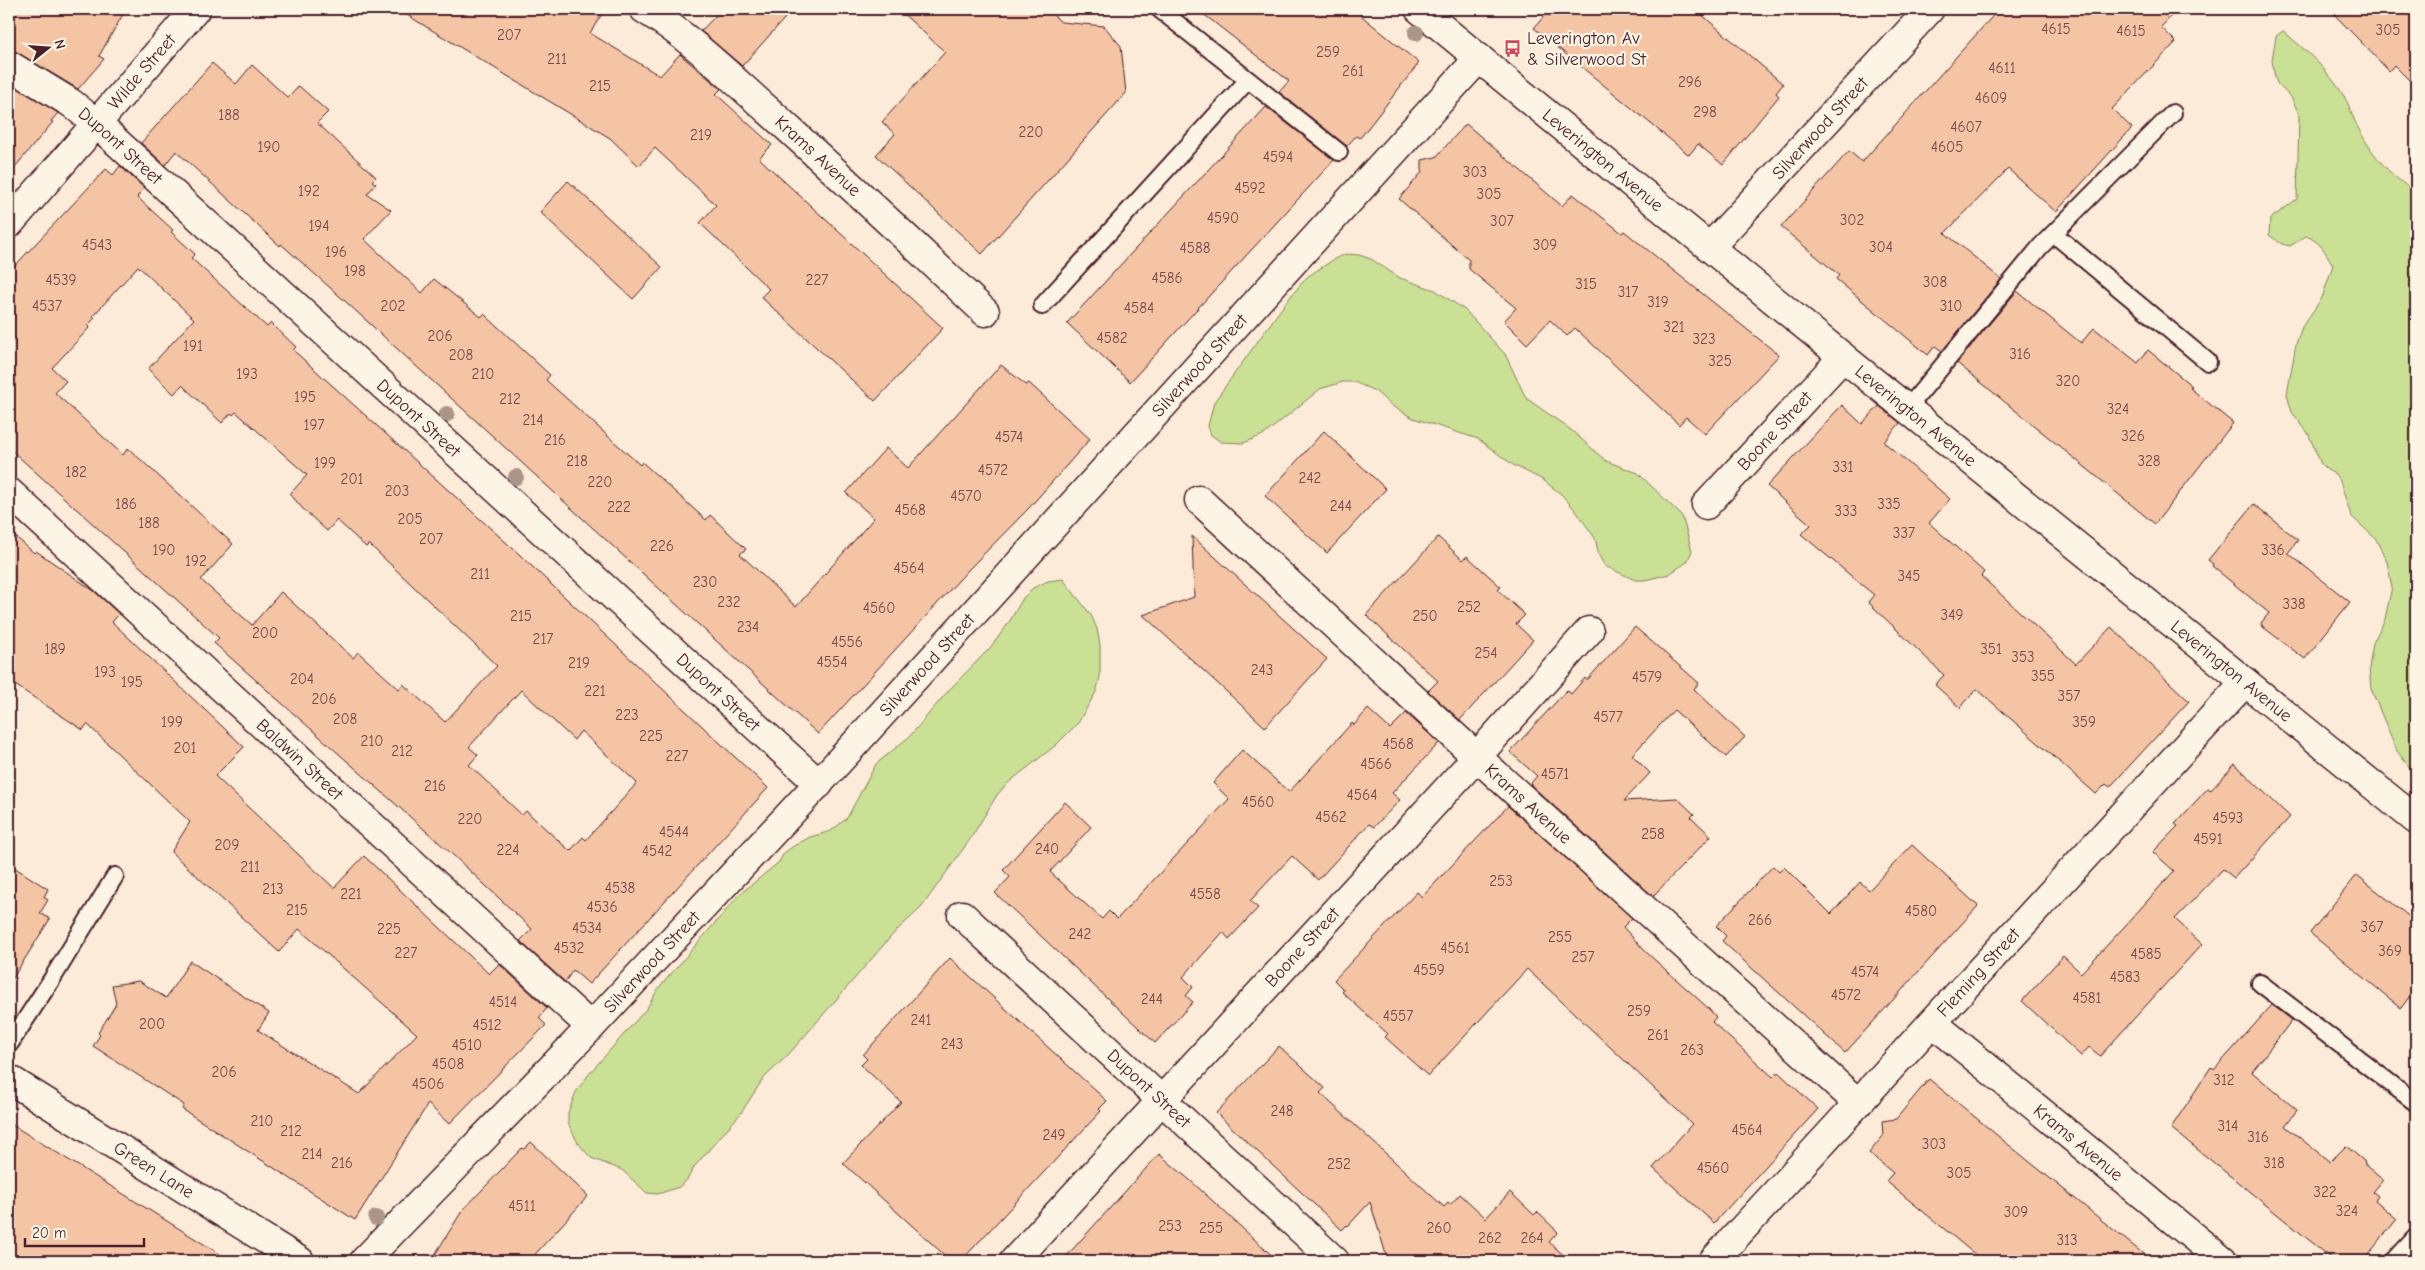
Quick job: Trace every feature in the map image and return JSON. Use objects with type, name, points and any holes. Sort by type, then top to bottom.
[{"type":"street","name":"Wilde Street","points":[[9,224],[196,9]]},
{"type":"street","name":"Krams Avenue","points":[[644,9],[666,22],[706,56],[985,312]]},
{"type":"street","name":"Leverington Avenue","points":[[1419,9],[1907,409],[2416,820]]},
{"type":"street","name":"Silverwood Street","points":[[1710,247],[1930,9]]},
{"type":"street","name":"Silverwood Street","points":[[364,1261],[591,1027],[819,784],[1479,58]]},
{"type":"street","name":"Dupont Street","points":[[9,66],[71,103],[96,123],[819,784]]},
{"type":"street","name":"Boone Street","points":[[1706,505],[1843,356]]},
{"type":"street","name":"Baldwin Street","points":[[9,492],[591,1027]]},
{"type":"street","name":"Krams Avenue","points":[[1199,500],[1476,757],[1858,1103]]},
{"type":"street","name":"Boone Street","points":[[1014,1261],[1589,631]]},
{"type":"street","name":"Fleming Street","points":[[1713,1261],[2245,682]]},
{"type":"street","name":"Dupont Street","points":[[962,915],[1335,1261]]},
{"type":"street","name":"Krams Avenue","points":[[1933,1023],[2224,1261]]},
{"type":"street","name":"Green Lane","points":[[9,1079],[300,1261]]},
{"type":"lane","points":[[1159,9],[1339,152]]},
{"type":"lane","points":[[1042,306],[1248,80]]},
{"type":"lane","points":[[1907,409],[2040,247],[2173,113]]},
{"type":"lane","points":[[2054,234],[2208,362]]},
{"type":"lane","points":[[9,1045],[52,980],[114,876]]},
{"type":"lane","points":[[2260,983],[2416,1103]]},
{"type":"lane","points":[[2394,1261],[2416,1237]]},
{"type":"green space","points":[[2283,31],[2316,61],[2337,86],[2346,99],[2356,124],[2374,154],[2389,171],[2416,192],[2416,776],[2397,751],[2371,689],[2369,668],[2373,643],[2385,619],[2392,587],[2387,562],[2376,539],[2351,516],[2340,481],[2335,474],[2321,464],[2308,433],[2292,412],[2287,395],[2296,344],[2302,327],[2322,298],[2333,265],[2322,248],[2311,238],[2306,236],[2290,246],[2282,244],[2269,235],[2270,219],[2297,199],[2299,114],[2291,97],[2278,85],[2272,60],[2276,36]]},
{"type":"green space","points":[[1347,254],[1371,259],[1400,278],[1435,290],[1465,310],[1505,354],[1526,398],[1571,430],[1606,461],[1638,473],[1682,516],[1692,551],[1687,562],[1669,574],[1645,580],[1635,580],[1605,566],[1599,556],[1595,538],[1576,511],[1562,495],[1543,480],[1513,465],[1478,439],[1413,418],[1392,406],[1375,391],[1354,382],[1343,382],[1320,389],[1265,434],[1244,443],[1221,442],[1211,435],[1208,426],[1214,402],[1286,302],[1307,277],[1336,258]]},
{"type":"green space","points":[[1063,579],[1091,615],[1097,629],[1100,645],[1100,677],[1096,692],[1078,723],[1056,745],[1008,783],[997,795],[971,838],[921,908],[895,932],[789,1054],[763,1079],[741,1113],[694,1167],[687,1180],[679,1187],[658,1194],[647,1193],[622,1170],[591,1158],[578,1143],[568,1123],[568,1113],[576,1092],[589,1074],[647,1008],[658,989],[740,894],[779,862],[784,853],[810,837],[831,831],[847,818],[876,764],[910,736],[948,691],[990,648],[1008,624],[1023,598],[1033,588],[1048,581]]},
{"type":"building","points":[[9,9],[126,9],[99,56],[104,59],[78,89],[9,49]]},
{"type":"building","points":[[397,9],[605,9],[590,33],[660,76],[680,54],[721,89],[716,94],[772,145],[759,158],[943,328],[875,401],[761,297],[769,289],[700,223],[716,205],[655,148],[639,166],[610,138]]},
{"type":"building","points":[[722,9],[793,9],[742,66],[701,31]]},
{"type":"building","points":[[898,9],[1046,9],[1061,22],[1104,26],[1121,46],[1126,93],[982,254],[876,155],[895,134],[882,122],[945,52]]},
{"type":"building","points":[[1197,9],[1353,9],[1419,63],[1360,138],[1356,136],[1347,146],[1279,92],[1289,81]]},
{"type":"building","points":[[1550,9],[1695,9],[1783,84],[1776,93],[1779,96],[1723,165],[1698,144],[1689,155],[1534,28]]},
{"type":"building","points":[[1999,9],[2178,9],[2161,27],[2176,42],[2112,109],[2132,128],[2056,212],[2008,169],[1945,233],[2001,279],[1942,351],[1935,346],[1928,355],[1836,279],[1839,275],[1781,227],[1849,151],[1862,162]]},
{"type":"building","points":[[2329,9],[2416,9],[2416,87],[2394,65],[2389,71]]},
{"type":"building","points":[[212,63],[236,84],[252,65],[288,98],[299,86],[328,112],[317,123],[376,177],[372,181],[376,184],[367,194],[391,210],[364,239],[422,293],[434,279],[481,317],[484,314],[550,375],[546,380],[640,465],[642,462],[706,520],[710,515],[746,549],[740,554],[796,607],[874,518],[846,493],[886,448],[908,468],[1001,365],[1026,385],[1029,383],[1090,439],[1028,509],[970,568],[818,734],[345,301],[281,244],[280,246],[176,151],[165,165],[141,143]]},
{"type":"building","points":[[9,83],[58,113],[51,121],[53,122],[9,174]]},
{"type":"building","points":[[1266,107],[1334,160],[1130,382],[1067,323]]},
{"type":"building","points":[[1466,124],[1562,206],[1573,194],[1622,233],[1624,231],[1779,355],[1705,434],[1686,417],[1679,425],[1575,328],[1567,336],[1550,320],[1527,344],[1504,321],[1516,308],[1469,269],[1469,260],[1399,199],[1422,172],[1422,160],[1436,157]]},
{"type":"building","points":[[120,166],[144,188],[137,197],[173,230],[171,232],[195,254],[191,258],[267,327],[271,323],[296,347],[293,350],[520,555],[768,788],[589,984],[573,970],[565,982],[520,941],[532,929],[453,855],[214,643],[219,638],[9,448],[9,272],[106,169],[113,175]],"holes":[[[138,266],[194,319],[148,369],[174,394],[182,385],[222,423],[231,413],[233,415],[236,412],[307,475],[290,494],[303,509],[327,531],[337,520],[366,547],[369,544],[497,666],[445,722],[403,684],[399,689],[358,652],[353,658],[281,592],[252,625],[201,580],[233,544],[128,448],[123,455],[55,393],[66,381],[52,368],[90,327],[88,325],[95,318],[93,316]],[[521,690],[574,740],[581,731],[637,783],[586,840],[583,837],[570,851],[526,811],[522,815],[469,765],[478,755],[469,747]]]},
{"type":"building","points":[[568,181],[662,267],[633,299],[540,212]]},
{"type":"building","points":[[2017,291],[2081,343],[2094,328],[2138,363],[2148,350],[2233,423],[2155,524],[1957,363]]},
{"type":"building","points":[[1842,405],[1862,424],[1879,406],[1900,423],[1884,442],[1950,499],[1929,523],[1984,572],[1981,576],[2076,664],[2111,627],[2189,701],[2110,787],[2106,784],[2096,794],[1977,689],[1960,708],[1935,685],[1944,675],[1868,602],[1874,595],[1801,534],[1811,525],[1767,486]]},
{"type":"building","points":[[1324,431],[1386,489],[1327,553],[1265,496]]},
{"type":"building","points":[[2254,504],[2298,540],[2288,553],[2350,602],[2305,659],[2263,627],[2261,623],[2269,613],[2212,566],[2213,564],[2208,560]]},
{"type":"building","points":[[9,531],[34,553],[36,551],[94,591],[119,614],[112,622],[244,747],[215,776],[334,888],[364,856],[489,974],[499,964],[547,1008],[539,1018],[546,1025],[449,1124],[428,1104],[355,1220],[182,1109],[184,1105],[93,1046],[100,1035],[98,1033],[116,1004],[112,985],[139,981],[166,998],[190,961],[269,1013],[258,1030],[359,1094],[417,1034],[299,929],[279,952],[171,852],[190,822],[87,724],[83,730],[9,681]]},
{"type":"building","points":[[1192,536],[1327,659],[1265,727],[1143,615],[1194,597]]},
{"type":"building","points":[[1438,537],[1463,560],[1467,556],[1501,587],[1498,590],[1525,615],[1516,624],[1533,640],[1460,720],[1428,691],[1438,681],[1366,615]]},
{"type":"building","points":[[1635,627],[1699,683],[1694,689],[1745,737],[1726,757],[1674,710],[1632,755],[1650,773],[1624,801],[1677,798],[1694,814],[1691,817],[1711,836],[1653,896],[1530,784],[1537,776],[1510,752],[1567,690],[1571,694],[1585,678],[1587,680]]},
{"type":"building","points":[[1368,709],[1390,729],[1406,713],[1439,743],[1392,793],[1400,800],[1374,827],[1369,824],[1318,880],[1292,856],[1250,901],[1258,908],[1229,939],[1223,932],[1183,977],[1193,987],[1186,996],[1193,1002],[1155,1043],[995,893],[1010,877],[1003,870],[1065,802],[1091,827],[1050,872],[1102,919],[1109,911],[1117,919],[1229,799],[1213,783],[1242,750],[1289,792],[1352,723],[1354,725]]},
{"type":"building","points":[[2235,764],[2290,817],[2234,878],[2223,869],[2175,919],[2202,944],[2100,1056],[2089,1047],[2081,1056],[2022,1001],[2063,956],[2081,973],[2124,927],[2174,871],[2153,852],[2178,826],[2175,824],[2208,788],[2211,790]]},
{"type":"building","points":[[1508,806],[1632,918],[1623,927],[1646,952],[1707,1007],[1716,1017],[1712,1022],[1773,1077],[1778,1072],[1818,1109],[1714,1223],[1653,1168],[1692,1124],[1527,969],[1428,1076],[1385,1037],[1388,1034],[1342,992],[1344,990],[1334,980],[1417,892],[1422,897]]},
{"type":"building","points":[[1912,845],[1978,906],[1845,1053],[1722,941],[1726,936],[1716,926],[1773,866],[1779,872],[1784,867],[1831,914],[1860,882],[1869,890]]},
{"type":"building","points":[[9,864],[48,889],[44,897],[48,900],[40,913],[50,919],[9,984]]},
{"type":"building","points":[[2357,875],[2416,922],[2416,988],[2401,1008],[2310,933]]},
{"type":"building","points":[[950,958],[1107,1101],[1099,1109],[1101,1111],[961,1261],[951,1261],[843,1163],[901,1102],[861,1065],[867,1059],[863,1055]]},
{"type":"building","points":[[2272,1005],[2292,1020],[2252,1072],[2297,1110],[2285,1126],[2330,1162],[2346,1146],[2383,1180],[2373,1192],[2378,1196],[2375,1200],[2397,1219],[2363,1261],[2335,1261],[2171,1128],[2211,1067],[2214,1070]]},
{"type":"building","points":[[1279,1046],[1325,1088],[1320,1093],[1444,1207],[1448,1203],[1450,1205],[1460,1194],[1486,1218],[1510,1192],[1534,1215],[1537,1212],[1558,1232],[1549,1242],[1570,1261],[1388,1261],[1370,1202],[1342,1230],[1216,1113]]},
{"type":"building","points":[[1929,1079],[2152,1261],[1983,1261],[1886,1181],[1893,1173],[1869,1153],[1883,1136],[1882,1121],[1896,1119]]},
{"type":"building","points":[[9,1123],[101,1180],[231,1261],[9,1261]]},
{"type":"building","points":[[531,1142],[588,1196],[529,1261],[431,1261],[462,1211],[522,1148],[524,1149]]},
{"type":"building","points":[[1159,1154],[1191,1181],[1278,1261],[1062,1261]]},
{"type":"place","name":"Leverington Av & Silverwood St","points":[[1513,48]]}]
